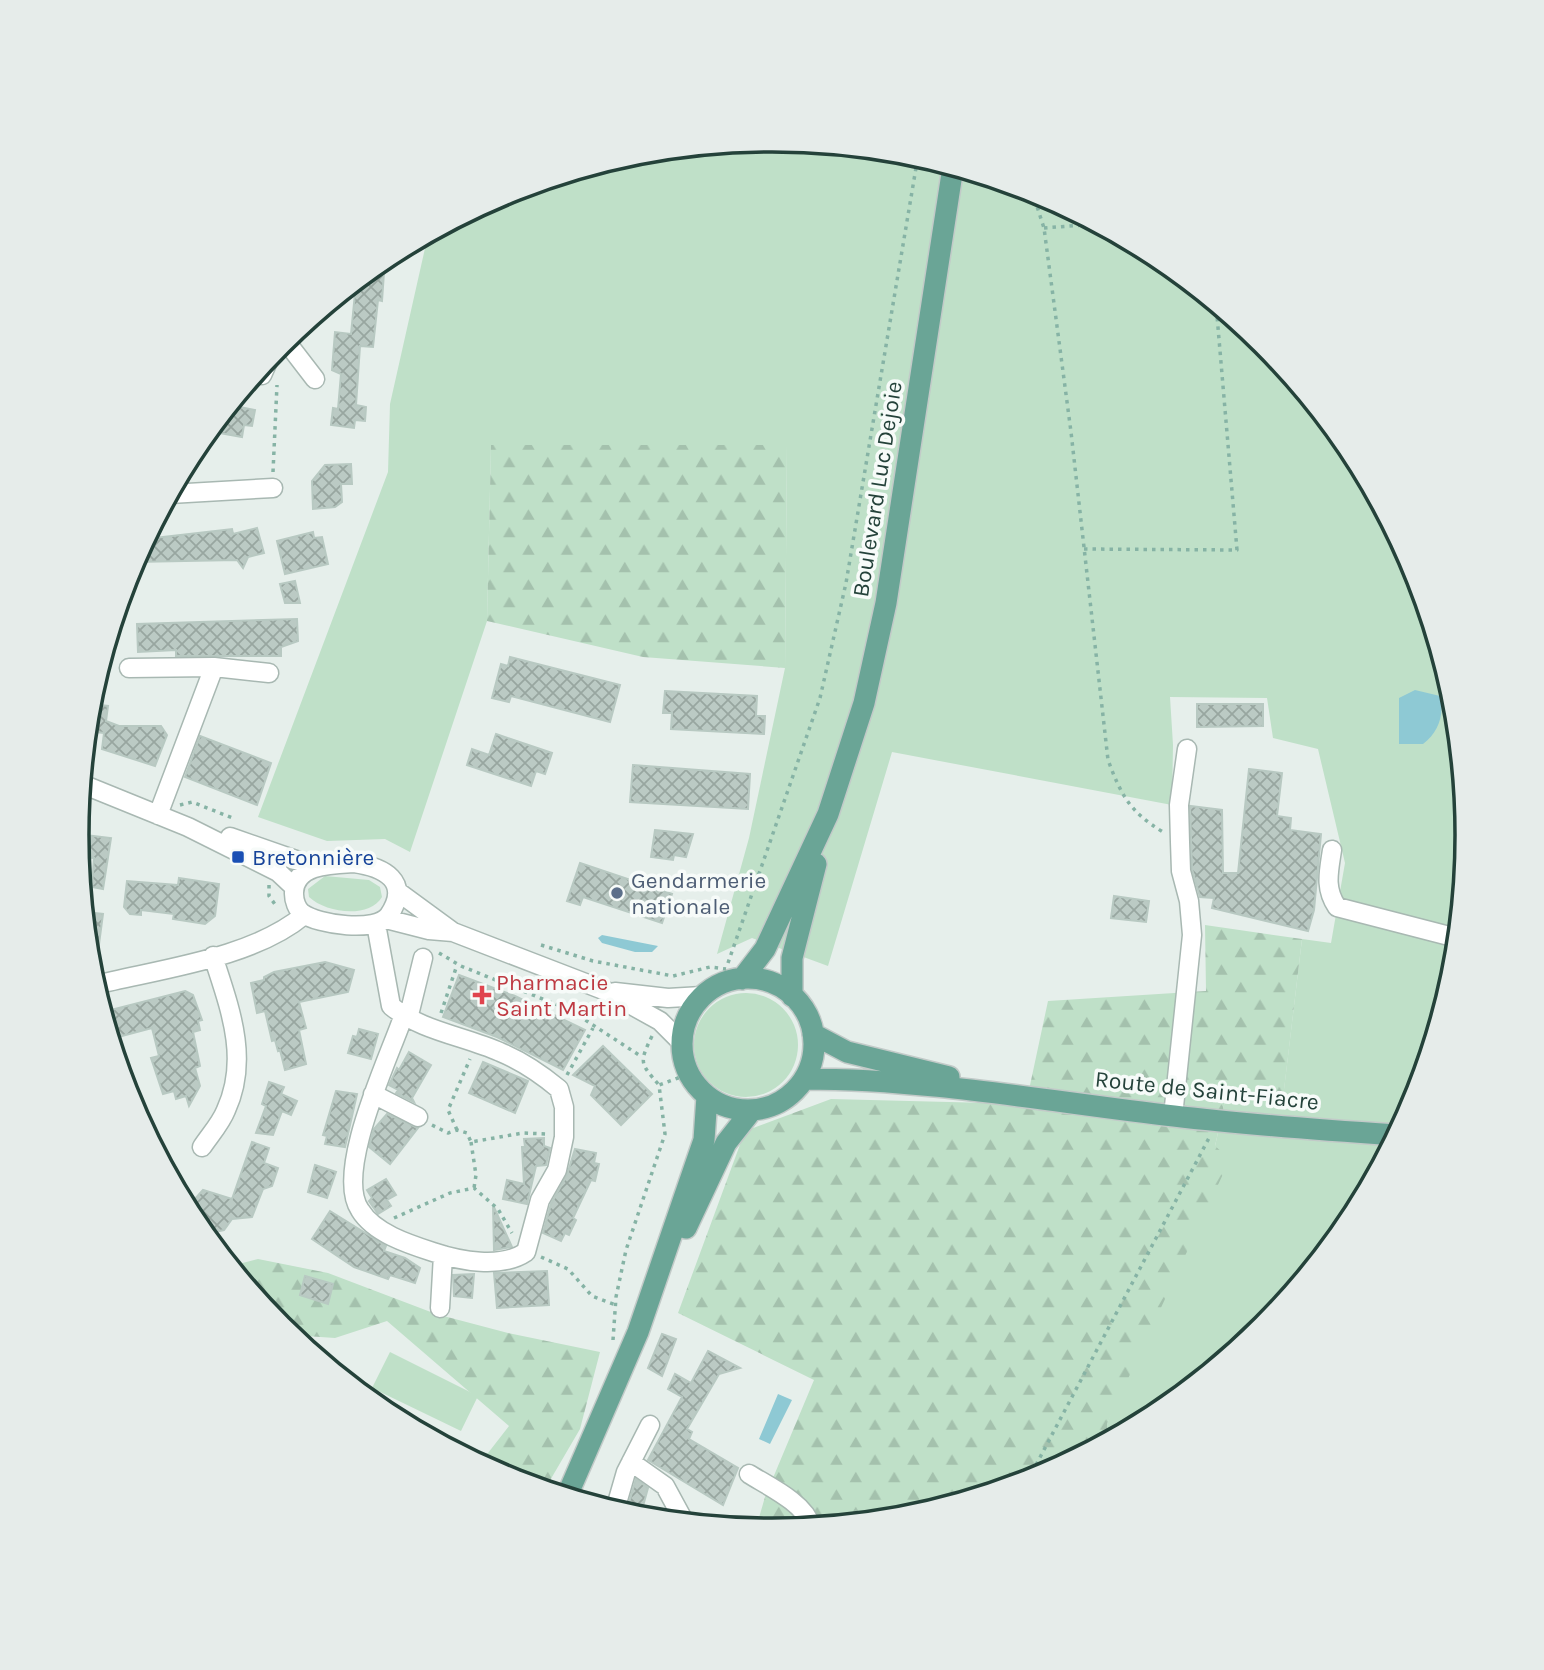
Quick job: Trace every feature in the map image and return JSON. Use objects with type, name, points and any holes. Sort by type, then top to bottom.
[{"type":"main road","name":"Boulevard Luc Dejoie","points":[[792,996],[792,958],[828,814],[864,703],[886,603],[952,177]]},
{"type":"main road","name":"Boulevard Luc Dejoie","points":[[733,976],[765,948],[828,814]]},
{"type":"main road","points":[[733,976],[776,985],[792,996],[804,1010],[813,1034],[814,1048],[805,1079],[780,1101],[752,1110],[732,1108],[707,1096],[689,1074],[682,1043],[688,1016],[702,996],[733,976]]},
{"type":"main road","name":"Route de Saint-Fiacre","points":[[813,1034],[847,1052],[1012,1093]]},
{"type":"main road","name":"Route de Saint-Fiacre","points":[[805,1079],[846,1079],[1012,1093],[1173,1116],[1385,1134]]},
{"type":"main road","points":[[638,1332],[704,1140],[707,1096]]},
{"type":"main road","points":[[572,1487],[638,1332],[726,1143],[752,1110]]},
{"type":"street","points":[[292,349],[315,379]]},
{"type":"street","points":[[181,493],[273,488]]},
{"type":"street","points":[[129,668],[214,667],[269,673]]},
{"type":"street","points":[[158,815],[214,667]]},
{"type":"street","points":[[1173,1116],[1192,935],[1189,901],[1181,871],[1179,805],[1187,749]]},
{"type":"street","points":[[91,788],[188,827],[278,872],[294,887]]},
{"type":"street","points":[[188,827],[209,830],[316,867],[354,863],[376,866],[388,873],[397,891],[453,932],[606,991],[660,1021],[682,1043]]},
{"type":"street","points":[[1332,850],[1327,882],[1330,896],[1337,906],[1447,935]]},
{"type":"street","points":[[316,867],[300,877],[294,887],[296,904],[304,915],[342,925],[381,921],[453,932]]},
{"type":"street","points":[[397,891],[381,921],[387,994],[391,1006],[406,1018],[477,1043],[538,1072],[559,1089],[564,1107],[564,1137],[557,1170],[540,1200],[526,1252],[516,1259],[478,1261],[443,1255],[405,1242],[370,1223],[352,1195],[360,1139],[373,1094],[406,1018],[427,953]]},
{"type":"street","points":[[106,982],[213,956],[275,936],[304,915]]},
{"type":"street","points":[[202,1147],[227,1110],[238,1066],[237,1035],[213,956]]},
{"type":"street","points":[[606,991],[668,998],[702,996]]},
{"type":"street","points":[[373,1094],[418,1117]]},
{"type":"street","points":[[440,1308],[443,1255]]},
{"type":"street","points":[[618,1500],[631,1462],[650,1426]]},
{"type":"street","points":[[631,1462],[665,1486],[679,1511]]},
{"type":"street","points":[[749,1474],[795,1505],[806,1516]]},
{"type":"path","points":[[529,940],[593,961],[673,976],[710,967],[733,976],[820,698],[829,659],[846,583],[916,168]]},
{"type":"path","points":[[1037,206],[1044,228],[1108,760],[1123,799],[1148,823],[1180,842]]},
{"type":"path","points":[[1044,228],[1078,225]]},
{"type":"path","points":[[1084,549],[1237,550],[1217,318]]},
{"type":"path","points":[[270,373],[273,488]]},
{"type":"path","points":[[158,815],[167,808],[192,802],[237,819]]},
{"type":"path","points":[[427,953],[570,1010],[642,1057]]},
{"type":"path","points":[[435,1028],[456,968]]},
{"type":"path","points":[[613,1345],[616,1305],[626,1250],[665,1134],[659,1085],[643,1067],[642,1057],[657,1027]]},
{"type":"path","points":[[559,1089],[593,1028]]},
{"type":"path","points":[[457,1130],[448,1110],[450,1098],[477,1043]]},
{"type":"path","points":[[659,1085],[689,1074]]},
{"type":"path","points":[[418,1117],[448,1133],[457,1130],[467,1133],[476,1175],[474,1188]]},
{"type":"path","points":[[1036,1464],[1219,1121]]},
{"type":"path","points":[[471,1142],[523,1133],[564,1137]]},
{"type":"path","points":[[474,1188],[498,1209],[526,1252],[558,1262],[568,1269],[592,1296],[616,1305]]},
{"type":"path","points":[[383,1230],[395,1216],[450,1193],[474,1188]]},
{"type":"green space","points":[[772,152],[861,158],[905,165],[991,188],[1074,223],[1151,267],[1188,293],[1255,352],[1314,419],[1340,456],[1384,533],[1403,574],[1419,616],[1442,702],[1449,746],[1455,835],[1449,924],[1442,968],[1419,1054],[1403,1096],[1384,1137],[1340,1214],[1314,1251],[1255,1318],[1188,1377],[1107,1429],[1215,1146],[1225,1101],[1282,1106],[1302,939],[1331,943],[1345,863],[1318,749],[1273,738],[1267,698],[1170,697],[1173,745],[1172,805],[892,752],[828,966],[752,938],[717,954],[749,838],[785,668],[787,445],[491,445],[487,621],[410,852],[385,839],[327,841],[258,817],[388,472],[390,404],[425,248],[470,223],[553,188],[639,165],[727,154]]},
{"type":"green space","points":[[491,445],[787,445],[785,668],[643,657],[487,621]]},
{"type":"green space","points":[[325,876],[369,880],[380,887],[382,897],[376,904],[358,911],[326,907],[309,897],[308,889]]},
{"type":"green space","points":[[1205,925],[1302,939],[1282,1107],[1225,1101],[1215,1146],[1230,1159],[1107,1424],[1107,1429],[1033,1466],[949,1494],[861,1512],[759,1517],[814,1380],[678,1313],[745,1131],[831,1099],[1026,1104],[1048,1001],[1206,991]]},
{"type":"green space","points":[[746,993],[766,997],[783,1008],[794,1025],[798,1045],[794,1065],[783,1082],[766,1093],[746,1097],[726,1093],[709,1082],[698,1065],[694,1045],[698,1025],[709,1008],[726,997]]},
{"type":"green space","points":[[258,1259],[328,1273],[436,1314],[508,1333],[600,1352],[580,1429],[550,1481],[482,1452],[488,1453],[509,1426],[387,1321],[335,1338],[309,1336],[289,1318],[241,1263]]},
{"type":"green space","points":[[390,1352],[478,1396],[461,1431],[372,1388]]},
{"type":"water","points":[[1415,690],[1440,696],[1442,710],[1439,723],[1423,744],[1399,744],[1399,698]]},
{"type":"water","points":[[602,935],[658,946],[652,952],[635,952],[602,943],[598,938]]},
{"type":"water","points":[[778,1394],[792,1400],[770,1444],[759,1439]]},
{"type":"building","points":[[384,273],[382,301],[378,300],[373,347],[360,346],[356,405],[366,407],[365,421],[355,420],[354,428],[331,425],[333,408],[338,409],[341,374],[332,370],[335,332],[351,334],[355,294]]},
{"type":"building","points":[[240,407],[255,410],[252,426],[244,425],[242,437],[220,433]]},
{"type":"building","points":[[351,464],[352,484],[341,484],[342,502],[335,507],[313,509],[312,481],[325,465]]},
{"type":"building","points":[[257,528],[264,553],[248,557],[243,568],[237,560],[147,562],[158,538],[232,529],[233,534]]},
{"type":"building","points":[[313,532],[314,538],[322,537],[328,564],[285,574],[277,541]]},
{"type":"building","points":[[295,581],[300,603],[285,603],[280,584]]},
{"type":"building","points":[[297,619],[298,641],[281,647],[281,656],[176,656],[176,650],[138,652],[137,624]]},
{"type":"building","points":[[510,657],[620,685],[610,722],[511,696],[509,702],[492,698],[501,664],[508,666]]},
{"type":"building","points":[[665,691],[757,696],[756,716],[765,716],[764,734],[671,729],[672,713],[663,713]]},
{"type":"building","points":[[1197,704],[1263,704],[1263,726],[1197,727]]},
{"type":"building","points":[[101,705],[108,706],[106,721],[119,726],[161,726],[167,735],[155,766],[102,749],[104,733],[97,732]]},
{"type":"building","points":[[496,734],[552,753],[545,774],[536,771],[531,786],[467,765],[472,749],[489,755]]},
{"type":"building","points":[[200,736],[271,763],[257,805],[185,777]]},
{"type":"building","points":[[633,765],[750,774],[748,809],[630,802]]},
{"type":"building","points":[[1249,769],[1282,773],[1277,816],[1291,818],[1290,830],[1321,834],[1314,910],[1308,931],[1212,908],[1214,898],[1200,897],[1192,869],[1190,806],[1222,810],[1223,873],[1238,873]]},
{"type":"building","points":[[655,830],[693,834],[686,857],[674,855],[673,860],[651,857]]},
{"type":"building","points":[[89,835],[111,838],[103,889],[92,887],[94,858],[90,858]]},
{"type":"building","name":"Gendarmerie nationale","points":[[580,863],[672,894],[662,923],[583,897],[580,905],[567,901]]},
{"type":"building","points":[[179,878],[219,884],[215,916],[205,924],[173,919],[174,914],[141,910],[141,915],[130,914],[124,907],[127,881],[178,885]]},
{"type":"building","points":[[1114,896],[1149,901],[1146,922],[1111,918]]},
{"type":"building","points":[[94,913],[103,914],[99,947]]},
{"type":"building","points":[[325,962],[354,970],[348,992],[299,1002],[306,1028],[299,1030],[306,1064],[285,1070],[280,1050],[278,1051],[275,1040],[272,1041],[265,1011],[257,1013],[251,983],[264,980],[264,977],[274,972]]},
{"type":"building","points":[[459,975],[515,996],[585,1030],[563,1070],[497,1037],[443,1017]]},
{"type":"building","points":[[185,991],[193,995],[202,1020],[198,1021],[200,1030],[193,1032],[200,1066],[195,1068],[200,1086],[189,1106],[186,1096],[176,1099],[174,1091],[163,1094],[151,1058],[159,1056],[152,1028],[120,1036],[112,1010]]},
{"type":"building","points":[[359,1029],[378,1034],[371,1059],[348,1053],[353,1036],[357,1037]]},
{"type":"building","points":[[603,1046],[652,1094],[621,1125],[591,1095],[595,1086],[573,1075]]},
{"type":"building","points":[[409,1052],[431,1065],[412,1098],[414,1102],[396,1093],[398,1090],[389,1085]]},
{"type":"building","points":[[483,1062],[528,1081],[515,1113],[469,1093]]},
{"type":"building","points":[[269,1082],[284,1087],[281,1094],[297,1101],[291,1115],[282,1111],[273,1135],[256,1133],[266,1106],[262,1104]]},
{"type":"building","points":[[336,1091],[357,1094],[345,1147],[325,1144],[327,1136],[323,1135]]},
{"type":"building","points":[[387,1114],[418,1128],[390,1164],[369,1147],[374,1129]]},
{"type":"building","points":[[544,1138],[544,1146],[550,1148],[546,1165],[536,1166],[527,1204],[503,1199],[507,1180],[524,1184],[524,1139]]},
{"type":"building","points":[[252,1142],[269,1148],[264,1163],[278,1168],[272,1186],[263,1189],[252,1217],[232,1219],[224,1230],[216,1232],[195,1199],[203,1190],[232,1199]]},
{"type":"building","points":[[575,1149],[596,1153],[594,1163],[599,1164],[595,1181],[591,1180],[573,1218],[576,1220],[569,1235],[565,1233],[561,1241],[543,1233],[551,1204],[567,1175]]},
{"type":"building","points":[[315,1165],[336,1172],[327,1198],[308,1192]]},
{"type":"building","points":[[386,1179],[396,1195],[387,1200],[391,1206],[378,1214],[369,1201],[372,1198],[367,1190]]},
{"type":"building","points":[[493,1205],[512,1247],[494,1250]]},
{"type":"building","points":[[330,1211],[386,1246],[384,1251],[405,1258],[420,1268],[415,1283],[390,1275],[388,1279],[354,1267],[312,1239]]},
{"type":"building","points":[[547,1271],[549,1305],[497,1308],[494,1273]]},
{"type":"building","points":[[474,1274],[472,1298],[454,1296],[453,1275]]},
{"type":"building","points":[[305,1276],[333,1284],[328,1304],[300,1295]]},
{"type":"building","points":[[662,1334],[676,1339],[662,1376],[648,1368]]},
{"type":"building","points":[[708,1351],[740,1368],[719,1374],[687,1429],[692,1432],[689,1439],[738,1468],[723,1505],[648,1460],[682,1397],[668,1389],[675,1374],[691,1383]]},
{"type":"building","points":[[636,1479],[648,1488],[643,1506],[629,1503]]},
{"type":"place","name":"Bretonnière","points":[[238,857]]},
{"type":"place","name":"Gendarmerie nationale","points":[[617,893]]},
{"type":"place","name":"Pharmacie Saint Martin","points":[[482,995]]}]
